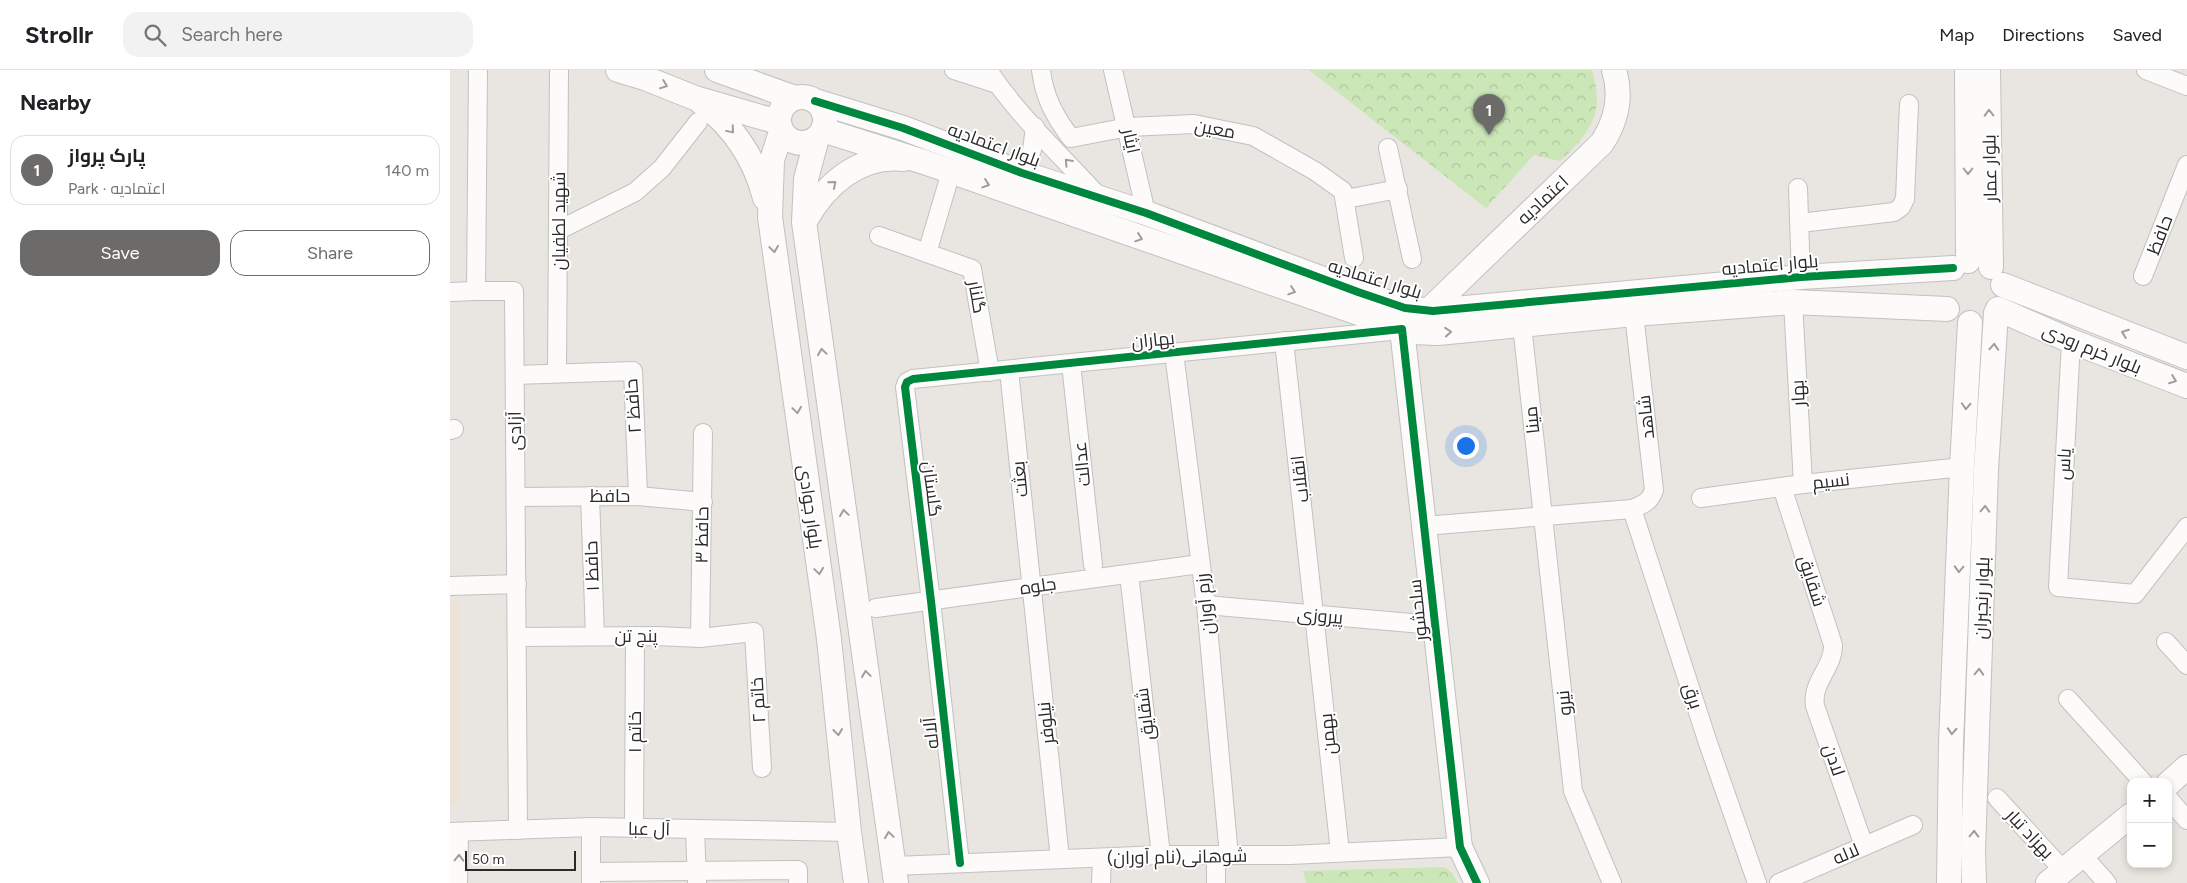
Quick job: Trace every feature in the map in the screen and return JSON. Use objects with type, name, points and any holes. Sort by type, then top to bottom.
[{"type":"street","points":[[450,292],[476,291],[478,70]]},
{"type":"street","name":"شهید لطفیان","points":[[557,373],[559,70]]},
{"type":"street","points":[[618,70],[646,78],[695,98],[780,127]]},
{"type":"street","name":"بلوار اعتمادیه","points":[[717,70],[746,74],[805,100],[903,128],[1022,173],[1146,213],[1405,308],[1428,311],[1801,277],[1979,270]]},
{"type":"street","points":[[954,70],[992,77],[1100,198]]},
{"type":"street","name":"ایثار","points":[[1113,70],[1128,127],[1146,213]]},
{"type":"street","name":"اعتمادیه","points":[[1428,311],[1602,143],[1613,124],[1617,110],[1618,86],[1614,70]]},
{"type":"street","name":"بلوار عمار","points":[[1967,70],[1979,270]]},
{"type":"street","name":"بلوار عمار","points":[[1979,270],[1988,70]]},
{"type":"street","points":[[2146,70],[2183,79]]},
{"type":"street","points":[[1041,74],[1053,112],[1071,138]]},
{"type":"street","points":[[695,98],[714,112],[731,129],[745,149],[756,171],[770,217]]},
{"type":"street","points":[[805,100],[822,109],[825,119],[820,134],[808,143],[798,144],[788,140],[780,127],[780,111],[786,103],[805,100]]},
{"type":"street","points":[[1800,223],[1894,212],[1901,207],[1905,199],[1910,104]]},
{"type":"street","points":[[559,230],[635,192],[662,168],[698,122]]},
{"type":"street","name":"معین","points":[[1049,142],[1128,127],[1194,124],[1253,136],[1315,170],[1343,191],[1346,199]]},
{"type":"street","name":"بلوار جوادی","points":[[780,127],[772,160],[770,217],[829,639],[856,883]]},
{"type":"street","points":[[1022,173],[1032,150],[1035,127]]},
{"type":"street","name":"بلوار اعتمادیه","points":[[820,134],[924,162],[1402,330],[1438,333],[1634,314],[1793,302],[1947,309]]},
{"type":"street","name":"بلوار جوادی","points":[[820,134],[806,179],[804,222],[895,875]]},
{"type":"street","points":[[1388,148],[1412,259]]},
{"type":"street","points":[[804,222],[816,201],[827,189],[853,170],[876,162],[900,159],[924,162]]},
{"type":"street","name":"حافظ","points":[[2143,276],[2187,165]]},
{"type":"street","points":[[879,236],[927,253],[951,172]]},
{"type":"street","points":[[1798,188],[1801,277]]},
{"type":"street","points":[[1354,258],[1346,199],[1398,189]]},
{"type":"street","name":"گلنار","points":[[927,253],[972,269],[990,372]]},
{"type":"street","points":[[1979,270],[2003,298],[1997,311],[1984,321],[1970,323],[1957,319],[1947,309],[1943,300],[1942,286],[1946,276],[1979,270]]},
{"type":"street","name":"بلوار خرم رودی","points":[[1979,270],[2187,357]]},
{"type":"street","name":"آزادی","points":[[476,291],[514,291],[518,830]]},
{"type":"street","name":"بهار","points":[[1793,302],[1803,484]]},
{"type":"street","name":"بلوار خرم رودی","points":[[1997,311],[2071,342],[2187,386]]},
{"type":"street","name":"بلوار رنجبران","points":[[1974,883],[1986,470],[1997,311]]},
{"type":"street","name":"شاهد","points":[[1632,508],[1647,503],[1652,497],[1654,490],[1634,314]]},
{"type":"street","name":"بلوار رنجبران","points":[[1949,883],[1962,468],[1970,323]]},
{"type":"street","name":"مینا","points":[[1522,325],[1543,516]]},
{"type":"street","name":"بهاران","points":[[907,382],[913,379],[1402,330]]},
{"type":"street","name":"سلحشور","points":[[1402,330],[1460,847],[1477,883]]},
{"type":"street","name":"انقلاب","points":[[1284,342],[1315,616]]},
{"type":"street","name":"یاس","points":[[2071,342],[2058,587],[2136,594],[2187,527]]},
{"type":"street","name":"رزم آوران","points":[[1174,353],[1206,605],[1223,856],[1216,883]]},
{"type":"street","name":"عدالت","points":[[1071,364],[1093,565]]},
{"type":"street","name":"بعثت","points":[[1008,370],[1031,587]]},
{"type":"street","name":"حافظ ۲","points":[[515,375],[633,371],[638,496]]},
{"type":"street","name":"گلستان","points":[[907,382],[905,388],[931,601]]},
{"type":"street","name":"حافظ ۳","points":[[700,638],[703,433]]},
{"type":"street","name":"نسیم","points":[[1701,498],[1782,486],[1962,468]]},
{"type":"street","name":"شقایق","points":[[1782,486],[1833,645],[1832,656],[1822,674]]},
{"type":"street","name":"حافظ ۱","points":[[590,496],[595,636]]},
{"type":"street","name":"حافظ","points":[[516,497],[638,496],[703,502]]},
{"type":"street","points":[[1424,526],[1632,508]]},
{"type":"street","name":"برق","points":[[1632,508],[1708,743],[1758,883]]},
{"type":"street","name":"نیرو","points":[[1543,516],[1573,791],[1612,883]]},
{"type":"street","name":"جلوه","points":[[876,608],[1200,564]]},
{"type":"street","name":"شقایق","points":[[1129,574],[1161,855]]},
{"type":"street","points":[[450,586],[517,584]]},
{"type":"street","name":"نیلوفر","points":[[1031,587],[1060,859]]},
{"type":"street","name":"آلاله","points":[[931,601],[960,863]]},
{"type":"street","name":"پیروزی","points":[[1206,605],[1434,625]]},
{"type":"street","name":"بهمن","points":[[1315,616],[1340,852]]},
{"type":"street","name":"پنج تن","points":[[517,637],[635,636],[700,638],[754,632]]},
{"type":"street","name":"خاتم ۲","points":[[754,632],[762,768]]},
{"type":"street","points":[[829,639],[860,633]]},
{"type":"street","name":"خاتم ۱","points":[[634,828],[635,636]]},
{"type":"street","points":[[2166,642],[2187,665]]},
{"type":"street","name":"لادن","points":[[1822,674],[1816,688],[1815,706],[1864,846]]},
{"type":"street","points":[[2068,699],[2139,778]]},
{"type":"street","points":[[2172,780],[2187,767]]},
{"type":"street","name":"بهزاد تبار","points":[[1997,798],[2056,877]]},
{"type":"street","points":[[2172,803],[2187,820]]},
{"type":"street","points":[[2056,877],[2127,817]]},
{"type":"street","name":"لاله","points":[[1779,883],[1914,825]]},
{"type":"street","points":[[591,827],[591,878],[798,876]]},
{"type":"street","name":"آل عبا","points":[[455,832],[591,827],[849,832]]},
{"type":"street","points":[[695,829],[697,877]]},
{"type":"street","points":[[455,832],[458,883]]},
{"type":"street","name":"شوهانی(نام آوران)","points":[[895,875],[960,863],[1161,855],[1223,856],[1460,847]]},
{"type":"street","points":[[2082,855],[2107,883]]},
{"type":"street","points":[[1101,883],[1102,858]]},
{"type":"shaded area","points":[[450,601],[459,601],[459,803],[450,803]]},
{"type":"green space","points":[[1309,70],[1592,70],[1596,85],[1596,110],[1587,131],[1580,141],[1560,161],[1534,155],[1486,208]]},
{"type":"green space","points":[[1444,867],[1452,873],[1458,883],[1306,883],[1303,871]]},
{"type":"cycle path","points":[[815,101],[903,128],[1022,173],[1146,213],[1405,308],[1433,311],[1801,277],[1953,268]]},
{"type":"cycle path","points":[[960,863],[905,387],[907,382],[913,379],[1402,329],[1460,847],[1477,883]]},
{"type":"place","name":"پارک پرواز","points":[[1489,135]]}]
